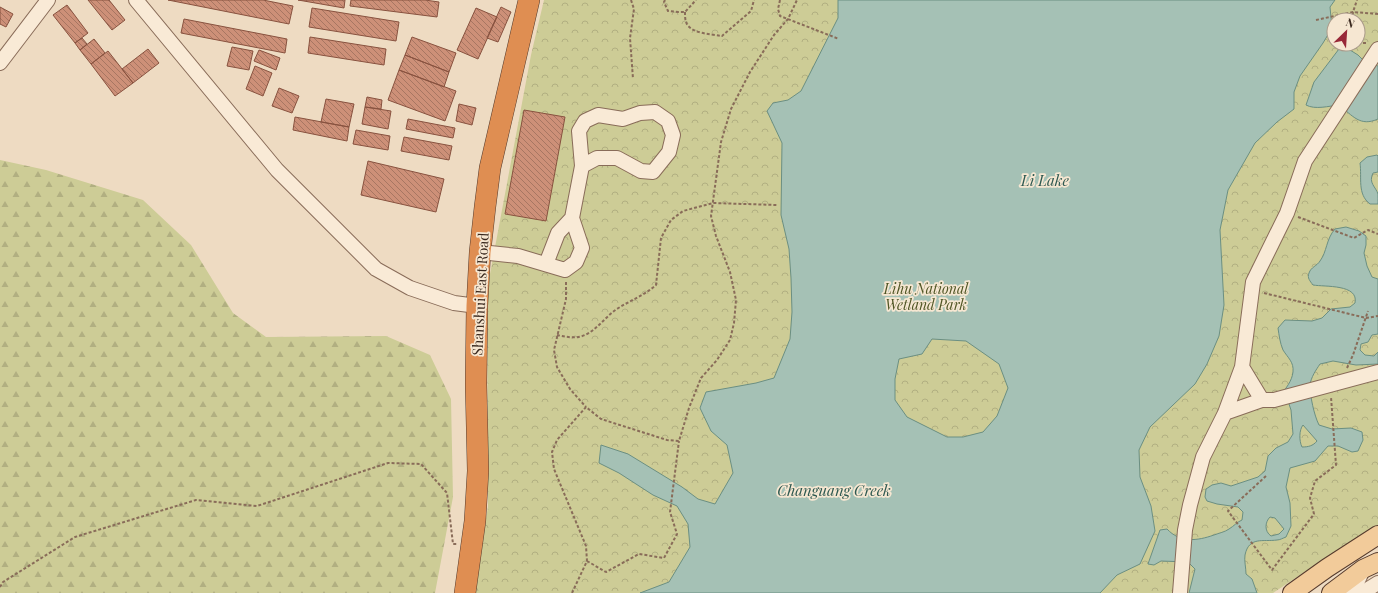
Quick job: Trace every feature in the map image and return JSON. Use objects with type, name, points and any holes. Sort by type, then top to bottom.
[{"type":"highway","name":"Shanshui East Road","points":[[464,593],[475,521],[478,471],[476,384],[480,252],[490,168],[529,0]]},
{"type":"main road","points":[[1292,593],[1378,535]]},
{"type":"main road","points":[[1331,593],[1371,566]]},
{"type":"street","points":[[0,63],[48,0]]},
{"type":"street","points":[[136,0],[277,170],[376,269],[417,290],[454,303],[478,306]]},
{"type":"street","points":[[1180,593],[1185,530],[1190,504],[1203,457],[1225,412],[1242,367],[1253,282],[1287,213],[1305,161],[1375,53]]},
{"type":"street","points":[[480,252],[518,256],[565,270],[576,262],[582,248],[572,218],[582,166],[579,131],[585,121],[598,115],[622,119],[640,113],[655,112],[668,120],[673,135],[669,152],[653,172],[641,171],[617,158],[597,158],[582,166]]},
{"type":"street","points":[[546,264],[558,233],[572,218]]},
{"type":"street","points":[[1242,367],[1268,400]]},
{"type":"street","points":[[1225,412],[1378,372]]},
{"type":"street","points":[[1352,593],[1371,566]]},
{"type":"street","points":[[1362,593],[1378,583]]},
{"type":"path","points":[[631,0],[634,9],[630,38],[633,79]]},
{"type":"path","points":[[665,0],[668,11],[678,12],[685,12],[696,0]]},
{"type":"path","points":[[685,12],[686,22],[689,27],[697,32],[722,36],[751,11],[754,0]]},
{"type":"path","points":[[780,0],[778,9],[780,16],[839,39]]},
{"type":"path","points":[[587,560],[606,572],[639,554],[664,558],[677,534],[670,512],[679,441],[689,408],[701,378],[717,360],[730,340],[734,323],[736,300],[730,272],[716,236],[711,216],[721,142],[731,109],[750,72],[774,35],[788,19],[796,0]]},
{"type":"path","points":[[1353,12],[1357,0]]},
{"type":"path","points":[[1366,13],[1378,14]]},
{"type":"path","points":[[1316,20],[1326,17]]},
{"type":"path","points":[[557,336],[573,338],[585,335],[631,300],[647,292],[656,285],[661,238],[671,220],[683,211],[713,204],[777,205]]},
{"type":"path","points":[[1287,213],[1354,238],[1368,230],[1378,234]]},
{"type":"path","points":[[565,270],[566,299],[554,350],[557,367],[570,389],[586,407],[601,419],[666,440],[679,441]]},
{"type":"path","points":[[1251,290],[1366,318],[1378,316]]},
{"type":"path","points":[[1346,370],[1353,355],[1368,311]]},
{"type":"path","points":[[572,593],[587,560],[586,546],[554,469],[552,452],[558,440],[586,407]]},
{"type":"path","points":[[1266,476],[1228,512],[1253,547],[1272,570],[1314,514],[1310,498],[1315,481],[1336,465],[1333,420]]},
{"type":"path","points":[[0,586],[75,537],[196,500],[257,506],[388,463],[421,464],[447,493],[453,544],[472,545]]},
{"type":"green space","name":"Lihu National Wetland Park","points":[[544,0],[1378,0],[1378,528],[1342,547],[1273,593],[473,593],[488,507],[487,290],[531,55]]},
{"type":"green space","points":[[0,160],[46,170],[143,200],[191,245],[233,313],[266,337],[386,336],[430,355],[451,399],[453,497],[435,593],[0,593]]},
{"type":"water","name":"Li Lake","points":[[838,0],[1335,0],[1330,7],[1330,12],[1326,12],[1326,38],[1300,76],[1294,92],[1294,109],[1277,122],[1255,143],[1228,190],[1220,230],[1224,305],[1219,336],[1207,364],[1195,384],[1150,427],[1139,450],[1140,477],[1151,506],[1155,531],[1140,564],[1117,575],[1100,593],[640,593],[669,582],[690,547],[688,524],[677,506],[653,495],[619,473],[599,463],[601,445],[628,454],[682,487],[698,499],[715,504],[733,473],[727,445],[711,431],[700,408],[706,392],[756,383],[774,378],[790,339],[792,312],[789,249],[781,215],[782,143],[767,111],[773,103],[788,100],[801,91],[838,18]],"holes":[[[932,339],[966,341],[999,364],[1008,388],[997,416],[983,432],[963,437],[947,437],[907,417],[895,400],[895,379],[899,359],[922,354]]]},
{"type":"water","points":[[1337,52],[1353,52],[1365,62],[1378,66],[1378,119],[1366,122],[1361,121],[1339,105],[1318,107],[1306,105],[1314,82]]},
{"type":"water","points":[[1377,155],[1378,172],[1373,173],[1371,180],[1378,194],[1378,204],[1370,204],[1366,200],[1362,191],[1360,163],[1367,157]]},
{"type":"water","points":[[1346,227],[1359,231],[1366,236],[1364,253],[1367,266],[1372,277],[1378,279],[1378,334],[1372,335],[1368,342],[1361,344],[1360,350],[1365,355],[1374,356],[1378,352],[1378,364],[1356,365],[1333,361],[1320,364],[1311,379],[1311,394],[1314,411],[1319,425],[1332,429],[1351,428],[1362,432],[1363,440],[1358,451],[1352,452],[1338,446],[1328,446],[1315,461],[1290,468],[1286,487],[1290,503],[1291,526],[1286,537],[1278,540],[1253,542],[1247,549],[1245,555],[1246,574],[1252,579],[1257,593],[1189,593],[1195,569],[1188,562],[1161,561],[1154,565],[1148,564],[1160,530],[1167,529],[1177,537],[1189,540],[1208,537],[1231,528],[1242,520],[1243,512],[1238,507],[1207,501],[1205,497],[1206,489],[1212,485],[1221,483],[1231,486],[1258,477],[1265,471],[1268,456],[1276,448],[1288,442],[1293,434],[1291,410],[1288,401],[1281,395],[1290,381],[1293,369],[1292,363],[1283,350],[1278,328],[1285,320],[1312,321],[1322,318],[1331,309],[1350,307],[1355,303],[1355,297],[1352,292],[1347,289],[1313,285],[1308,275],[1310,271],[1319,263],[1335,229]],"holes":[[[1303,425],[1317,441],[1306,447],[1302,447],[1300,439],[1300,433]],[[1270,517],[1275,518],[1284,529],[1279,534],[1271,536],[1267,532],[1266,524]]]},
{"type":"building","points":[[88,0],[109,0],[125,20],[112,30]]},
{"type":"building","points":[[168,0],[263,0],[293,6],[289,24]]},
{"type":"building","points":[[298,0],[345,0],[344,8]]},
{"type":"building","points":[[351,0],[425,0],[439,2],[437,17],[350,6]]},
{"type":"building","points":[[67,5],[88,33],[75,43],[53,15]]},
{"type":"building","points":[[0,7],[13,14],[6,27],[0,24]]},
{"type":"building","points":[[501,7],[511,12],[498,42],[487,38]]},
{"type":"building","points":[[312,8],[399,22],[396,41],[309,27]]},
{"type":"building","points":[[476,8],[497,17],[478,59],[457,50]]},
{"type":"building","points":[[184,19],[287,39],[285,53],[181,33]]},
{"type":"building","points":[[310,37],[386,49],[384,65],[308,53]]},
{"type":"building","points":[[412,37],[456,53],[449,72],[405,55]]},
{"type":"building","points":[[82,38],[87,44],[80,50],[75,43]]},
{"type":"building","points":[[94,39],[105,53],[91,64],[80,50]]},
{"type":"building","points":[[232,47],[253,51],[249,70],[227,66]]},
{"type":"building","points":[[148,49],[159,63],[133,83],[122,69]]},
{"type":"building","points":[[259,50],[280,58],[276,70],[254,61]]},
{"type":"building","points":[[108,51],[133,83],[115,96],[91,64]]},
{"type":"building","points":[[405,55],[449,72],[444,87],[399,70]]},
{"type":"building","points":[[255,66],[272,73],[263,96],[246,89]]},
{"type":"building","points":[[399,70],[456,91],[445,121],[388,100]]},
{"type":"building","points":[[279,88],[299,96],[292,113],[272,106]]},
{"type":"building","points":[[367,97],[382,100],[381,109],[365,107]]},
{"type":"building","points":[[326,99],[354,104],[349,127],[321,122]]},
{"type":"building","points":[[459,104],[476,108],[472,125],[456,121]]},
{"type":"building","points":[[365,107],[391,111],[388,129],[362,124]]},
{"type":"building","points":[[524,110],[565,117],[546,221],[505,214]]},
{"type":"building","points":[[295,117],[349,127],[347,141],[293,130]]},
{"type":"building","points":[[408,119],[455,128],[453,138],[406,129]]},
{"type":"building","points":[[356,130],[390,136],[388,150],[353,144]]},
{"type":"building","points":[[404,137],[452,146],[449,160],[401,151]]},
{"type":"building","points":[[368,161],[444,179],[436,212],[361,195]]},
{"type":"water label","name":"Changuang Creek","points":[[834,490]]}]
